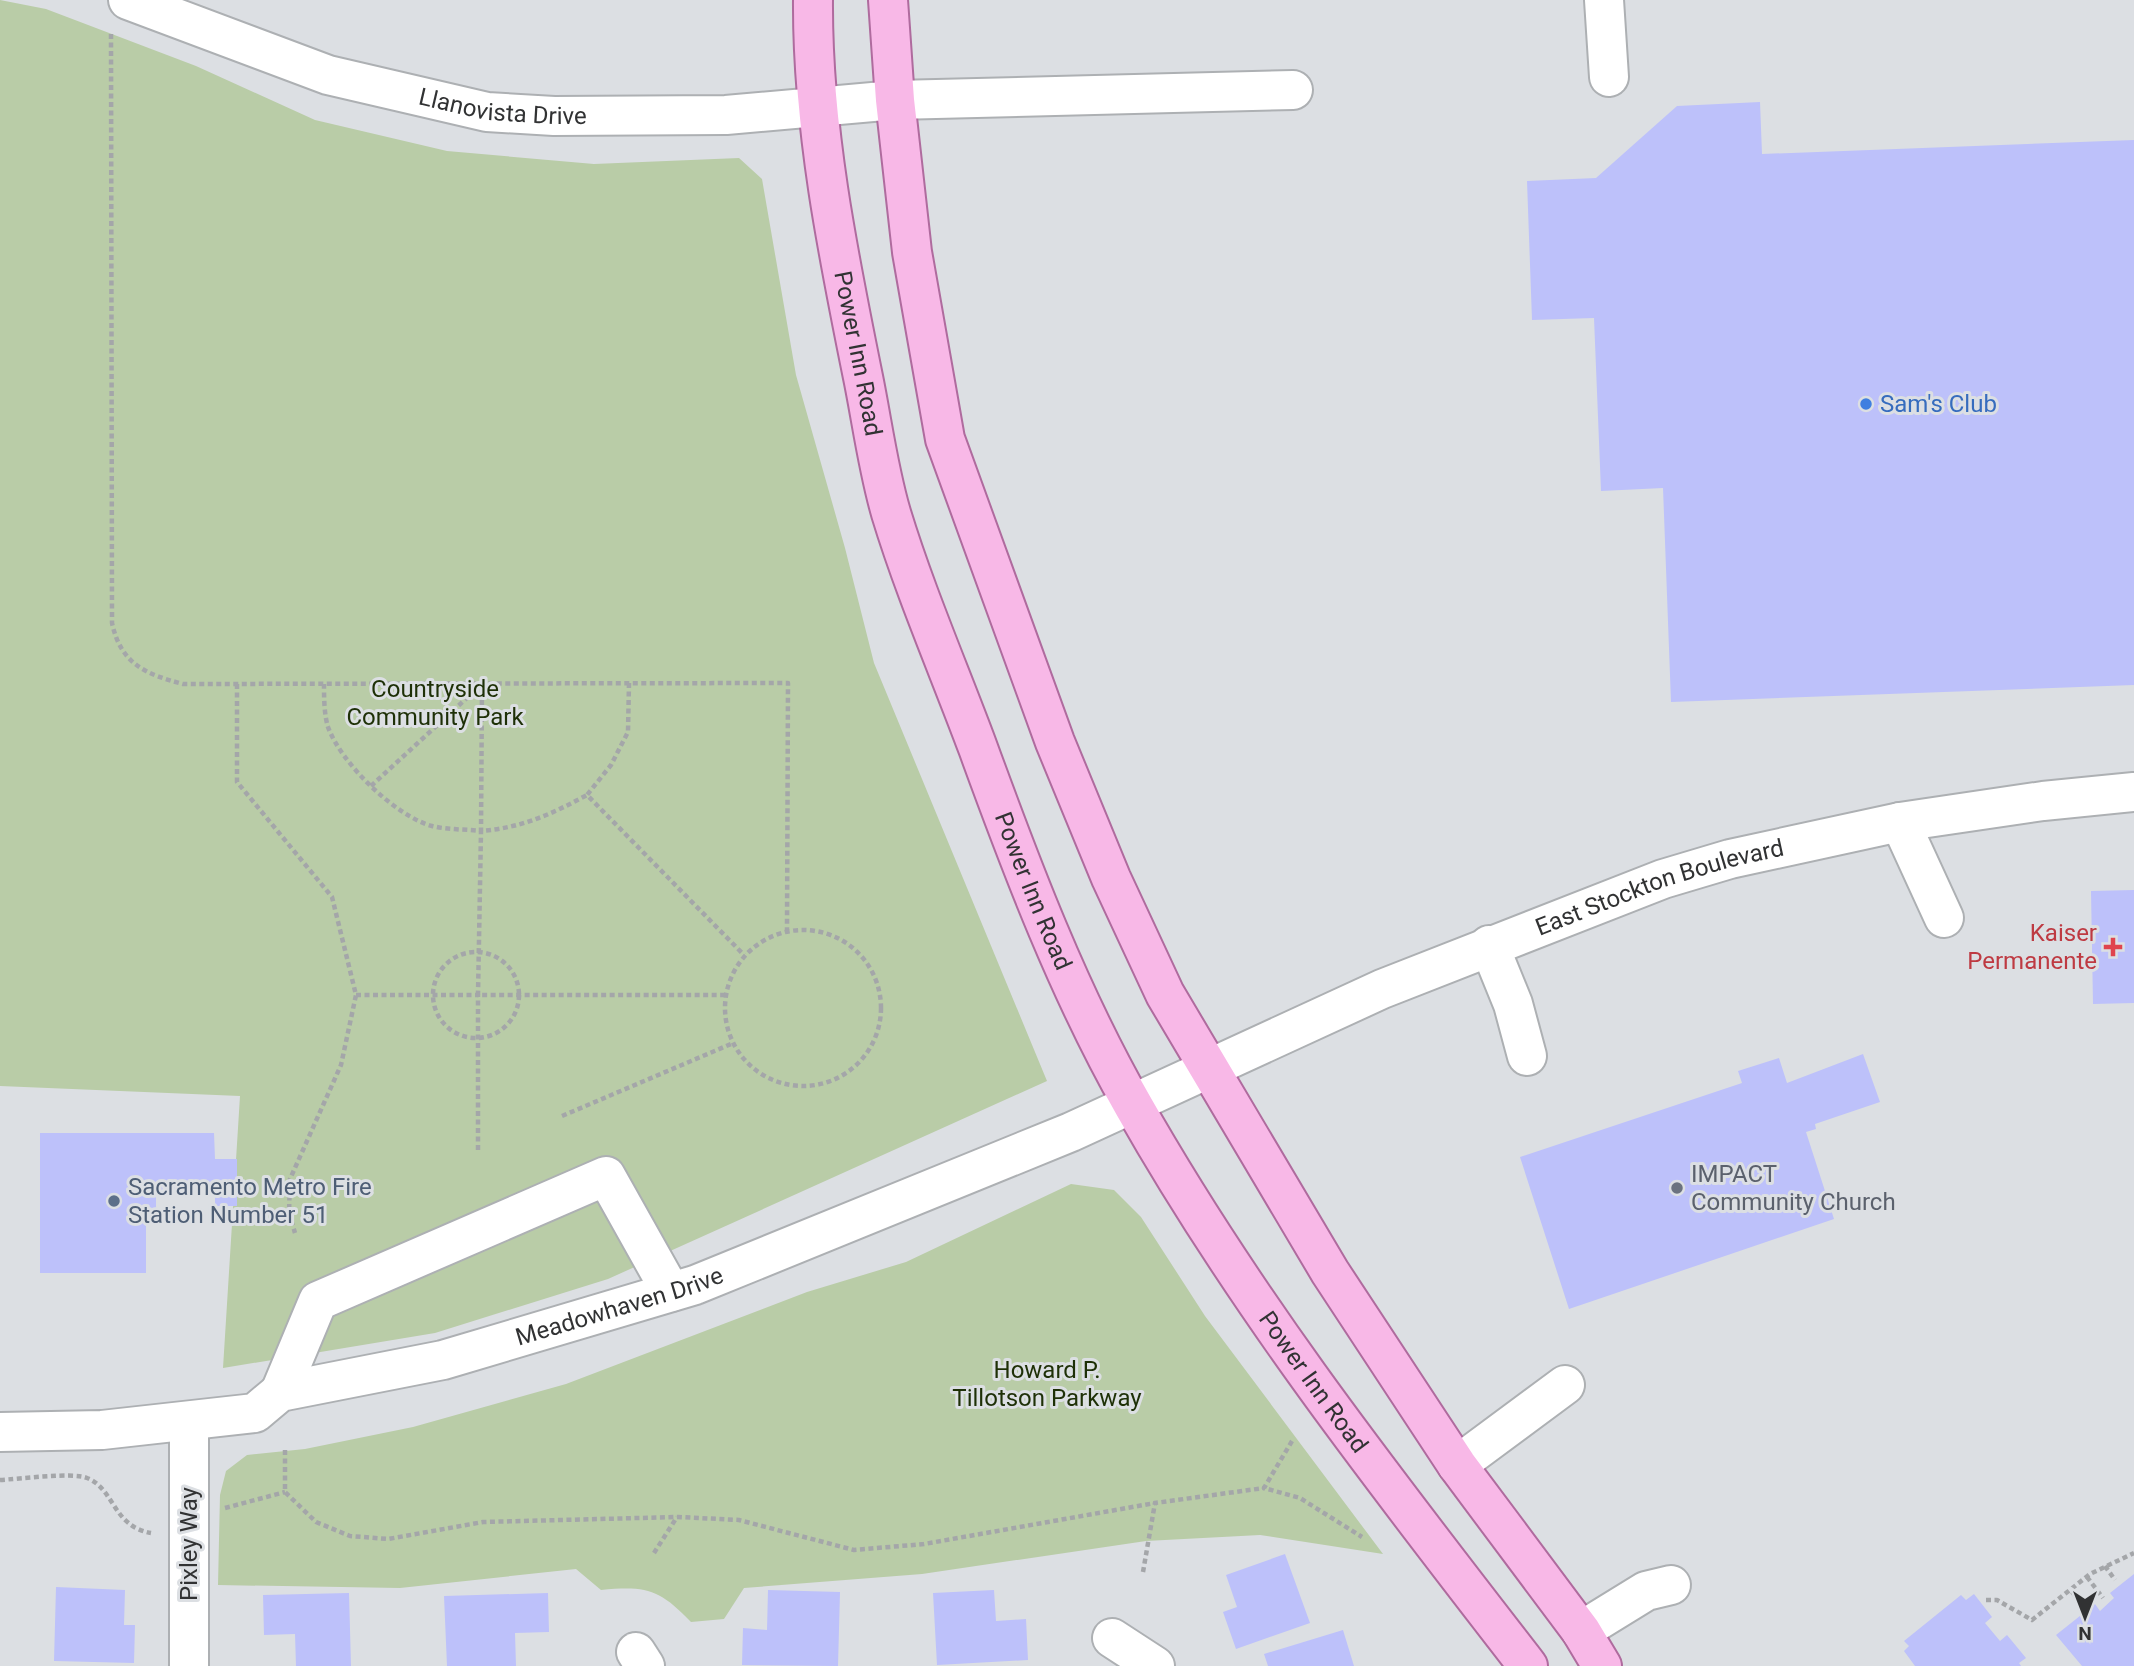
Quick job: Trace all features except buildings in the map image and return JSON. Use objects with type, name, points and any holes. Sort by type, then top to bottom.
[{"type":"main road","name":"Power Inn Road","points":[[813,0],[813,37],[838,253],[891,512],[1016,852],[1095,1035],[1132,1105],[1273,1328],[1352,1438],[1528,1666]]},
{"type":"main road","points":[[888,0],[895,100],[912,252],[945,439],[1055,742],[1111,878],[1165,994],[1330,1272],[1457,1465],[1581,1631],[1602,1666]]},
{"type":"street","name":"Llanovista Drive","points":[[128,0],[328,75],[487,112],[554,116],[726,115],[895,100],[1293,90]]},
{"type":"street","points":[[1604,0],[1609,77]]},
{"type":"street","name":"East Stockton Boulevard","points":[[1210,1070],[1382,989],[1663,879],[1730,859],[1900,822],[2043,801],[2134,792]]},
{"type":"street","points":[[1900,822],[1944,918]]},
{"type":"street","points":[[1489,945],[1514,1004],[1527,1056]]},
{"type":"street","name":"Meadowhaven Drive","points":[[0,1432],[75,1432],[255,1413],[280,1392],[443,1360],[671,1292],[938,1188],[1210,1070]]},
{"type":"street","points":[[280,1392],[318,1301],[606,1176],[671,1292]]},
{"type":"street","points":[[1457,1465],[1565,1385]]},
{"type":"street","name":"Pixley Way","points":[[189,1422],[189,1666]]},
{"type":"street","points":[[1581,1631],[1646,1591],[1671,1585]]},
{"type":"street","points":[[1112,1637],[1155,1666]]},
{"type":"path","points":[[111,34],[112,623],[124,656],[158,677],[183,684],[788,683],[787,930]]},
{"type":"path","points":[[371,786],[482,683]]},
{"type":"path","points":[[478,1152],[482,683]]},
{"type":"path","points":[[324,684],[328,727],[346,757],[371,786],[394,806],[431,825],[481,831],[512,829],[554,813],[587,795],[611,765],[628,732],[629,683]]},
{"type":"path","points":[[236,684],[236,782],[332,897],[356,995],[341,1065],[290,1180],[289,1213],[295,1233]]},
{"type":"path","points":[[587,795],[744,955]]},
{"type":"path","points":[[787,930],[812,930],[835,937],[856,950],[873,971],[881,997],[880,1024],[870,1049],[852,1070],[828,1083],[802,1087],[775,1082],[752,1068],[731,1044],[725,1025],[725,995],[730,976],[744,955],[763,940],[787,930]]},
{"type":"path","points":[[479,953],[499,959],[509,968],[516,979],[519,995],[512,1019],[503,1029],[478,1038],[463,1037],[450,1030],[440,1019],[434,995],[438,977],[446,965],[458,957],[479,953]]},
{"type":"path","points":[[356,995],[725,995]]},
{"type":"path","points":[[562,1116],[731,1044]]},
{"type":"path","points":[[1264,1488],[1292,1441]]},
{"type":"path","points":[[285,1450],[285,1492],[316,1522],[350,1536],[388,1539],[483,1522],[678,1517],[738,1520],[854,1550],[924,1544],[1155,1503],[1264,1488],[1300,1498],[1362,1537]]},
{"type":"path","points":[[0,1480],[85,1476],[98,1484],[114,1509],[134,1529],[162,1535]]},
{"type":"path","points":[[218,1510],[285,1492]]},
{"type":"path","points":[[1143,1572],[1155,1503]]},
{"type":"path","points":[[654,1553],[678,1517]]},
{"type":"path","points":[[1986,1600],[1997,1600],[2032,1620],[2072,1592],[2087,1577],[2134,1553]]},
{"type":"path","points":[[2105,1566],[2115,1580]]},
{"type":"path","points":[[2087,1577],[2103,1598]]},
{"type":"path","points":[[2072,1592],[2084,1606]]},
{"type":"green space","name":"Countryside Community Park","points":[[0,0],[46,9],[196,66],[315,120],[447,151],[594,164],[739,158],[762,179],[796,375],[874,663],[1047,1081],[608,1279],[435,1333],[223,1368],[240,1096],[0,1086]]},
{"type":"green space","name":"Howard P. Tillotson Parkway","points":[[1071,1184],[1114,1190],[1141,1217],[1205,1316],[1383,1554],[1260,1535],[1146,1541],[922,1574],[744,1588],[724,1619],[691,1622],[661,1596],[641,1590],[601,1590],[576,1569],[400,1588],[218,1585],[220,1495],[226,1471],[247,1455],[305,1449],[413,1427],[566,1384],[807,1292],[906,1262]]},
{"type":"place","name":"Sam's Club","points":[[1866,404]]},
{"type":"place","name":"Kaiser Permanente","points":[[2113,947]]},
{"type":"place","name":"IMPACT Community Church","points":[[1677,1188]]},
{"type":"place","name":"Sacramento Metro Fire Station Number 51","points":[[114,1201]]}]
